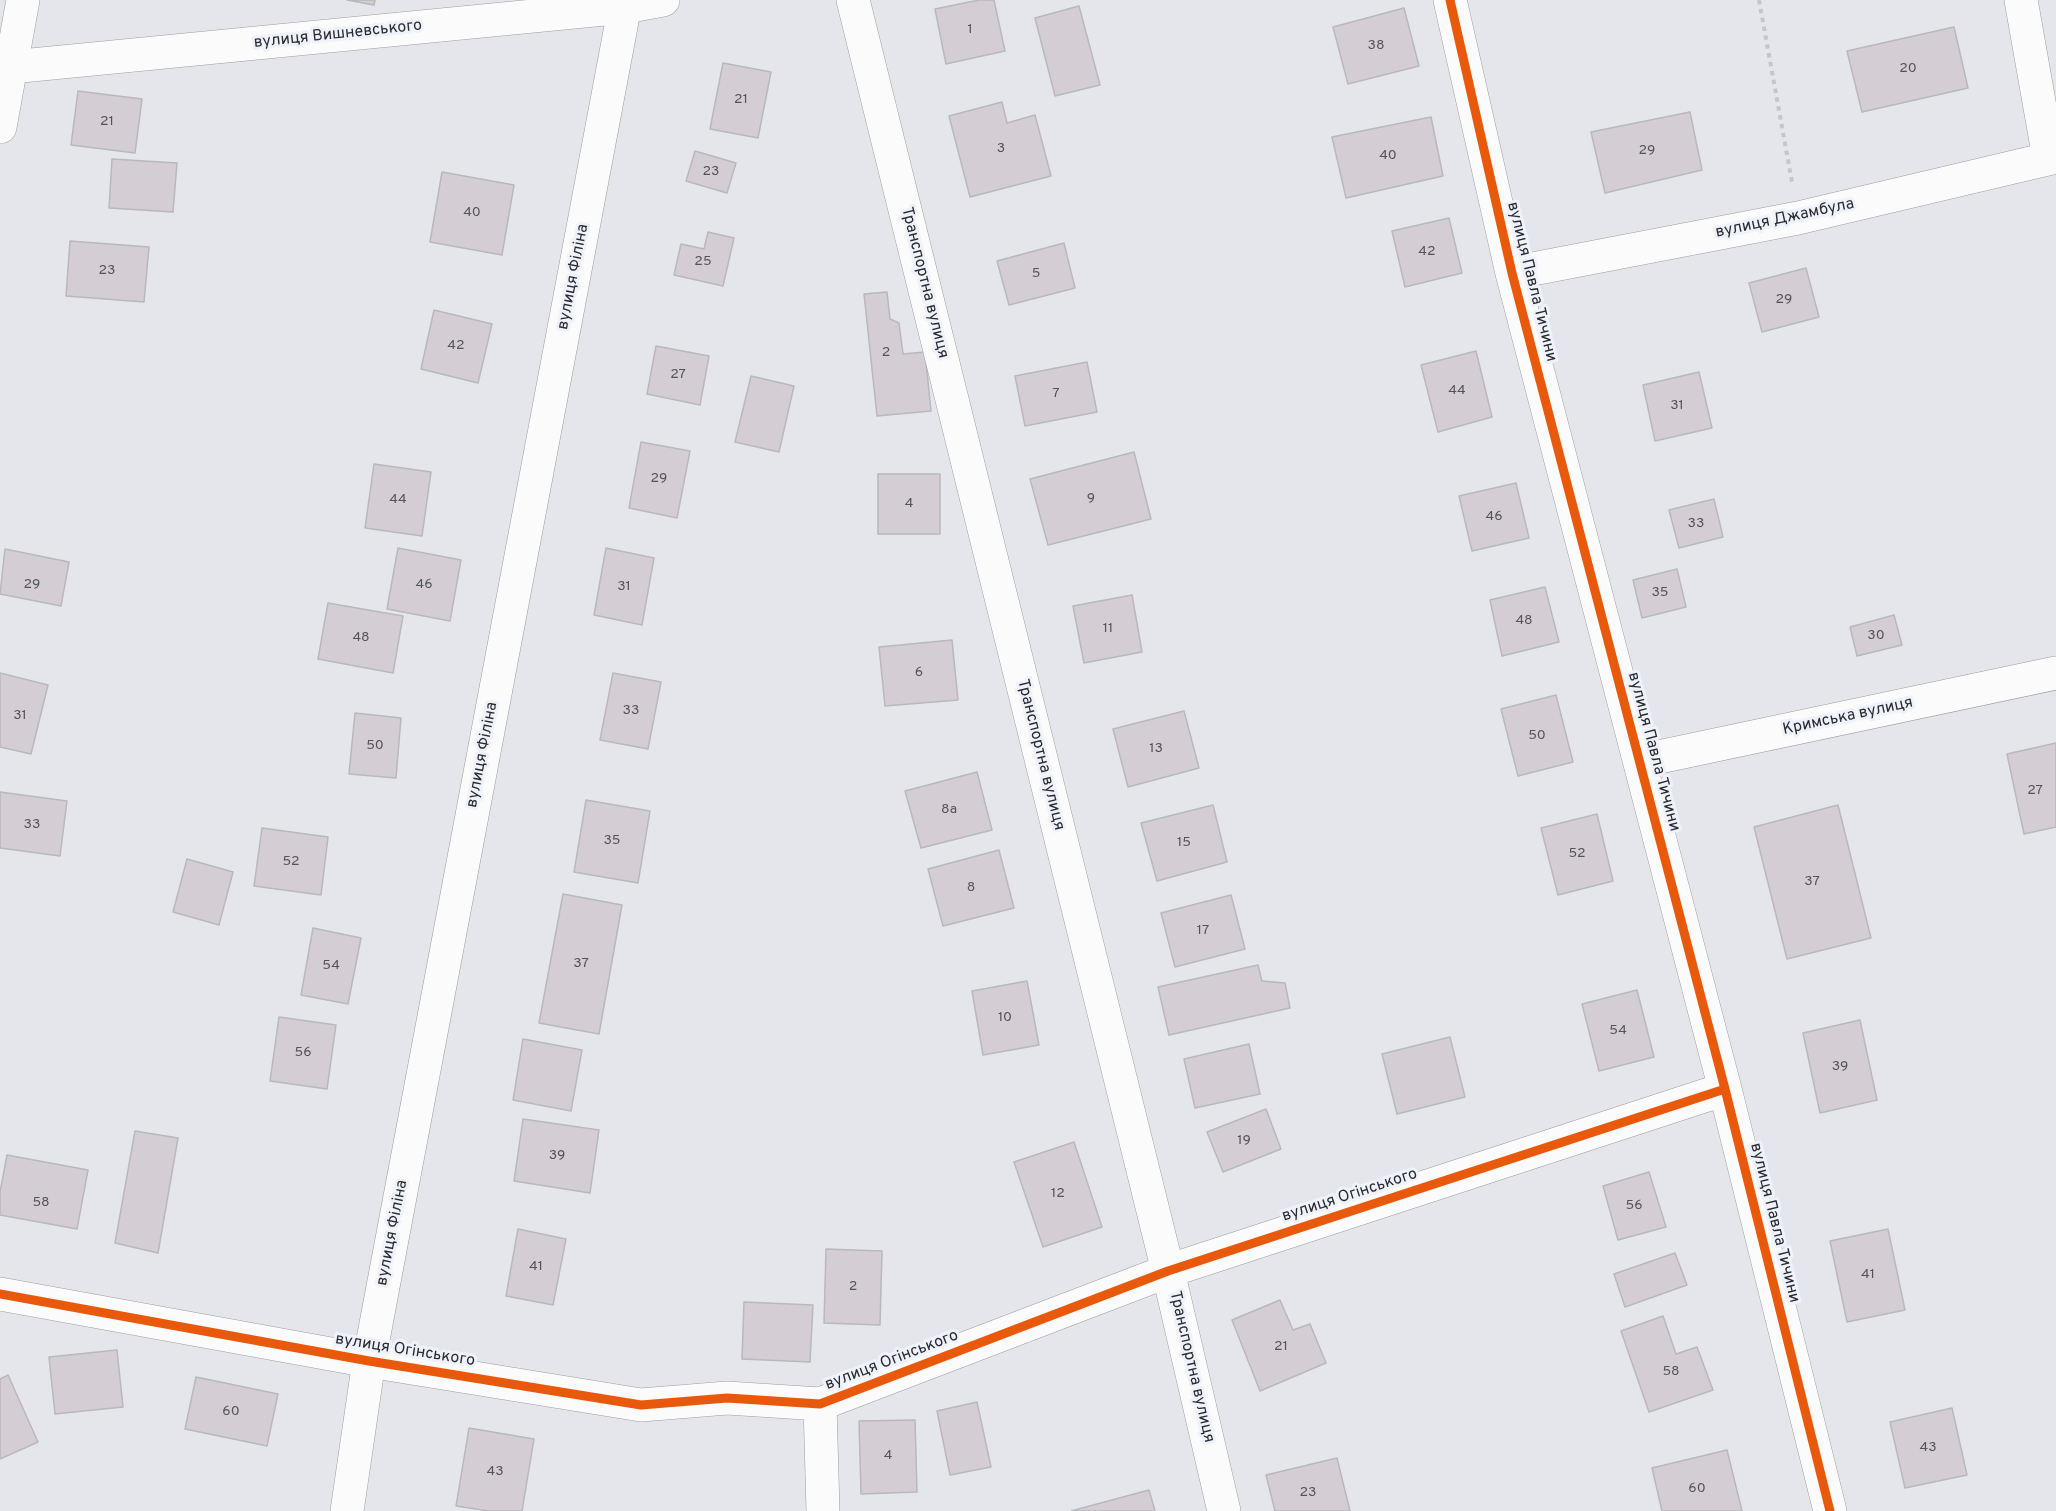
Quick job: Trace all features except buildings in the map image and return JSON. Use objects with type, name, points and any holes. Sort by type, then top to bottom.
[{"type":"street","points":[[0,127],[23,0]]},
{"type":"street","name":"вулиця Вишневського","points":[[11,67],[663,0]]},
{"type":"street","name":"Транспортна вулиця","points":[[854,0],[1168,1271],[1224,1511]]},
{"type":"street","name":"вулиця Павла Тичини","points":[[1450,0],[1512,273],[1725,1089],[1830,1511]]},
{"type":"street","points":[[2021,0],[2052,157]]},
{"type":"street","name":"вулиця Філіна","points":[[347,1511],[369,1361],[626,4]]},
{"type":"street","name":"вулиця Джамбула","points":[[1512,273],[1798,218],[2052,157]]},
{"type":"street","name":"Кримська вулиця","points":[[1640,761],[2056,673]]},
{"type":"street","name":"вулиця Огінського","points":[[0,1294],[369,1361],[641,1405],[727,1398],[820,1404],[1168,1271],[1725,1089]]},
{"type":"street","points":[[820,1404],[823,1511]]},
{"type":"path","points":[[1759,0],[1798,218]]},
{"type":"cycle path","points":[[1450,0],[1512,273],[1725,1089],[1830,1511]]},
{"type":"cycle path","points":[[0,1294],[369,1361],[641,1405],[727,1398],[820,1404],[1168,1271],[1725,1089]]}]
